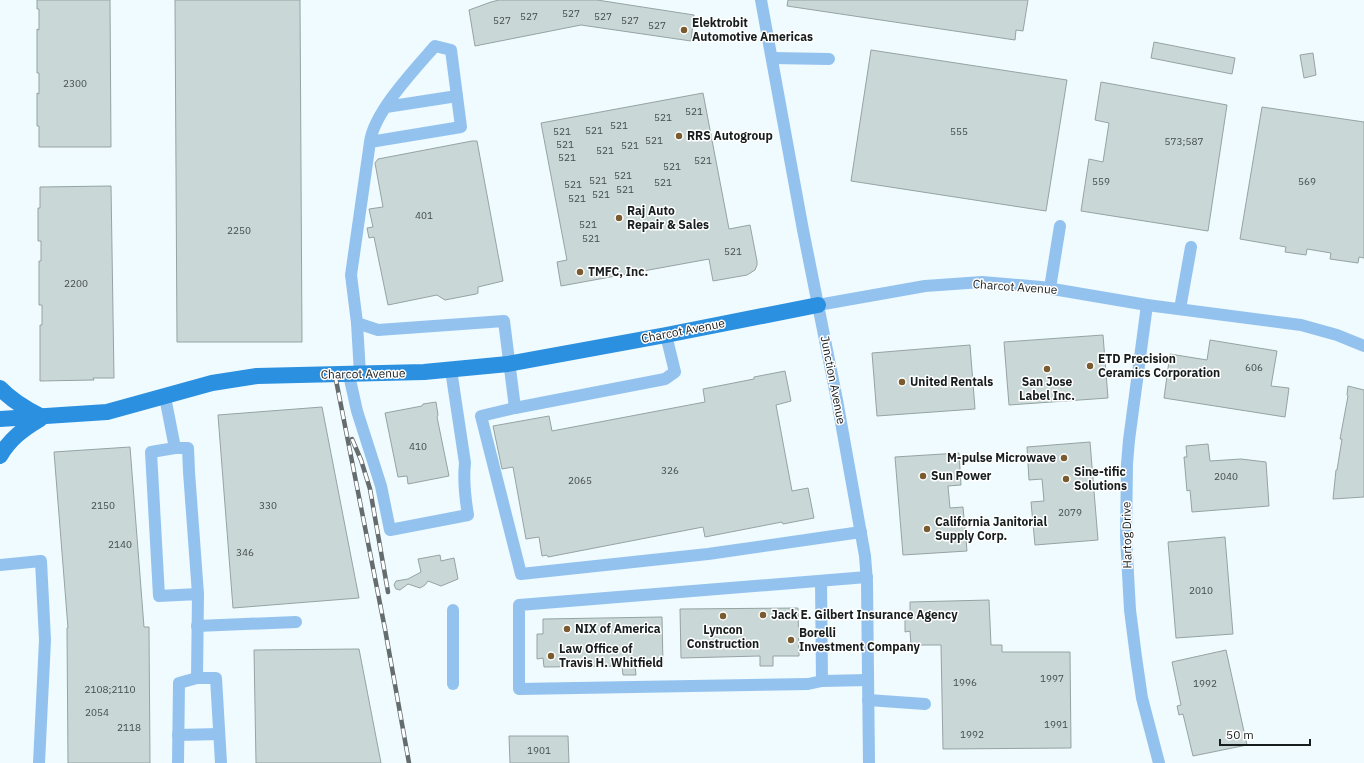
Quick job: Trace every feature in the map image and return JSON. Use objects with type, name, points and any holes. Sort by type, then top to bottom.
[{"type":"main road","name":"Charcot Avenue","points":[[0,419],[43,418],[107,412],[212,384],[257,376],[424,372],[508,364],[818,305]]},
{"type":"main road","points":[[0,388],[23,408],[43,418]]},
{"type":"main road","points":[[0,456],[4,449],[21,431],[43,418]]},
{"type":"street","name":"Junction Avenue","points":[[761,0],[861,532],[867,577],[869,763]]},
{"type":"street","points":[[370,142],[461,127],[451,50],[435,46],[391,98],[371,133],[352,275],[357,323],[354,374],[357,411],[381,486],[390,530],[468,515],[464,492],[466,463],[451,370]]},
{"type":"street","points":[[772,58],[829,58]]},
{"type":"street","points":[[386,107],[457,96]]},
{"type":"street","points":[[1050,288],[1060,226]]},
{"type":"street","points":[[1180,309],[1191,247]]},
{"type":"street","name":"Charcot Avenue","points":[[818,305],[925,286],[982,282],[1050,288],[1147,305],[1301,325],[1337,335],[1364,346]]},
{"type":"street","name":"Hartog Drive","points":[[1147,305],[1129,440],[1127,464],[1126,537],[1130,610],[1142,698],[1159,763]]},
{"type":"street","points":[[357,323],[378,330],[504,321],[508,364],[515,408]]},
{"type":"street","points":[[666,335],[675,372],[665,379],[515,408],[482,416],[522,574],[708,554],[861,532]]},
{"type":"street","points":[[165,397],[175,448]]},
{"type":"street","points":[[197,678],[198,594],[188,448],[175,448],[151,452],[159,596],[198,594]]},
{"type":"street","points":[[0,565],[41,561],[45,640],[39,763]]},
{"type":"street","points":[[867,577],[519,605],[519,689],[808,684],[822,681],[868,680]]},
{"type":"street","points":[[821,581],[822,681]]},
{"type":"street","points":[[453,610],[453,684]]},
{"type":"street","points":[[198,626],[296,622]]},
{"type":"street","points":[[178,763],[179,683],[197,678],[216,678],[221,763]]},
{"type":"street","points":[[868,700],[925,704]]},
{"type":"street","points":[[178,735],[219,734]]},
{"type":"building","points":[[37,0],[110,0],[111,147],[39,147],[39,126],[37,126],[37,93],[39,94],[39,73],[37,73],[37,29],[39,30],[39,9],[37,9]]},
{"type":"building","points":[[175,0],[300,0],[302,342],[177,342]]},
{"type":"building","points":[[499,0],[597,0],[694,15],[691,41],[581,25],[475,46],[469,10]]},
{"type":"building","points":[[788,0],[1028,0],[1023,31],[1016,30],[1015,40],[787,6]]},
{"type":"building","points":[[1154,42],[1235,58],[1232,74],[1151,58]]},
{"type":"building","points":[[871,50],[1067,80],[1046,211],[851,181]]},
{"type":"building","points":[[1313,53],[1316,75],[1304,78],[1300,55]]},
{"type":"building","points":[[1101,82],[1227,105],[1208,231],[1081,211],[1089,159],[1103,162],[1109,123],[1095,120]]},
{"type":"building","points":[[703,93],[729,229],[750,225],[757,261],[755,270],[747,275],[713,281],[709,259],[561,286],[557,262],[567,260],[541,123]]},
{"type":"building","points":[[1262,107],[1364,122],[1364,258],[1359,257],[1358,263],[1330,259],[1331,253],[1307,249],[1306,255],[1285,252],[1286,247],[1240,239]]},
{"type":"building","points":[[477,141],[503,281],[478,287],[478,293],[476,294],[445,300],[437,295],[388,305],[374,237],[369,238],[367,228],[373,227],[369,209],[383,207],[375,163],[378,159]]},
{"type":"building","points":[[111,186],[114,378],[40,381],[40,325],[42,325],[42,305],[39,305],[39,261],[41,261],[41,241],[38,241],[38,208],[40,208],[40,187]]},
{"type":"building","points":[[1103,335],[1108,398],[1009,405],[1004,342]]},
{"type":"building","points":[[1210,340],[1277,351],[1271,386],[1289,388],[1285,417],[1164,398],[1170,354],[1207,360]]},
{"type":"building","points":[[970,345],[975,409],[877,416],[872,353]]},
{"type":"building","points":[[785,371],[791,401],[776,405],[792,491],[808,488],[814,518],[783,524],[782,522],[705,537],[703,527],[548,557],[547,555],[542,556],[539,537],[526,539],[513,467],[502,469],[493,426],[549,416],[552,431],[705,402],[703,389]]},
{"type":"building","points":[[1348,386],[1364,390],[1364,497],[1333,499],[1336,470],[1342,439],[1340,439],[1348,396]]},
{"type":"building","points":[[436,402],[437,417],[449,476],[408,484],[407,476],[398,477],[385,413]]},
{"type":"building","points":[[322,407],[359,598],[233,608],[218,415]]},
{"type":"building","points":[[1090,442],[1098,540],[1035,545],[1031,502],[1044,501],[1042,479],[1029,480],[1027,447]]},
{"type":"building","points":[[1208,444],[1210,461],[1241,459],[1266,462],[1269,506],[1192,512],[1190,490],[1187,491],[1184,457],[1187,457],[1186,446]]},
{"type":"building","points":[[130,447],[144,627],[149,627],[150,763],[68,763],[68,628],[54,452]]},
{"type":"building","points":[[959,453],[961,485],[948,486],[950,508],[963,507],[967,551],[903,555],[895,457]]},
{"type":"building","points":[[1225,537],[1233,634],[1176,638],[1168,542]]},
{"type":"building","points":[[440,555],[441,561],[454,558],[458,579],[441,586],[428,581],[420,588],[408,584],[400,590],[396,589],[394,585],[396,581],[408,579],[421,572],[418,559]]},
{"type":"building","points":[[989,600],[991,645],[1002,645],[1002,652],[1070,652],[1071,748],[943,749],[941,645],[911,645],[910,631],[905,632],[905,617],[910,617],[910,602]]},
{"type":"building","points":[[798,608],[799,656],[773,656],[773,666],[760,666],[760,656],[681,658],[680,609]]},
{"type":"building","points":[[662,617],[663,665],[635,666],[636,675],[623,675],[622,666],[544,667],[543,658],[537,659],[537,634],[543,634],[543,619]]},
{"type":"building","points":[[359,649],[381,763],[256,763],[254,650]]},
{"type":"building","points":[[1226,650],[1247,745],[1193,756],[1183,714],[1179,715],[1177,706],[1181,705],[1172,662]]},
{"type":"building","points":[[509,736],[568,736],[569,763],[510,763]]},
{"type":"railway","points":[[335,375],[385,629],[409,763]]},
{"type":"railway","points":[[352,439],[361,460],[370,489],[388,592]]},
{"type":"place","name":"Elektrobit Automotive Americas","points":[[684,30]]},
{"type":"place","name":"RRS Autogroup","points":[[679,136]]},
{"type":"place","name":"Raj Auto Repair & Sales","points":[[619,218]]},
{"type":"place","name":"TMFC, Inc.","points":[[580,272]]},
{"type":"place","name":"ETD Precision Ceramics Corporation","points":[[1090,366]]},
{"type":"place","name":"San Jose Label Inc.","points":[[1047,369]]},
{"type":"place","name":"United Rentals","points":[[902,382]]},
{"type":"place","name":"M-pulse Microwave","points":[[1064,458]]},
{"type":"place","name":"Sun Power","points":[[923,476]]},
{"type":"place","name":"Sine-tific Solutions","points":[[1066,479]]},
{"type":"place","name":"California Janitorial Supply Corp.","points":[[927,529]]},
{"type":"place","name":"Jack E. Gilbert Insurance Agency","points":[[763,615]]},
{"type":"place","name":"Lyncon Construction","points":[[723,616]]},
{"type":"place","name":"NIX of America","points":[[567,629]]},
{"type":"place","name":"Borelli Investment Company","points":[[791,640]]},
{"type":"place","name":"Law Office of Travis H. Whitfield","points":[[551,656]]}]
